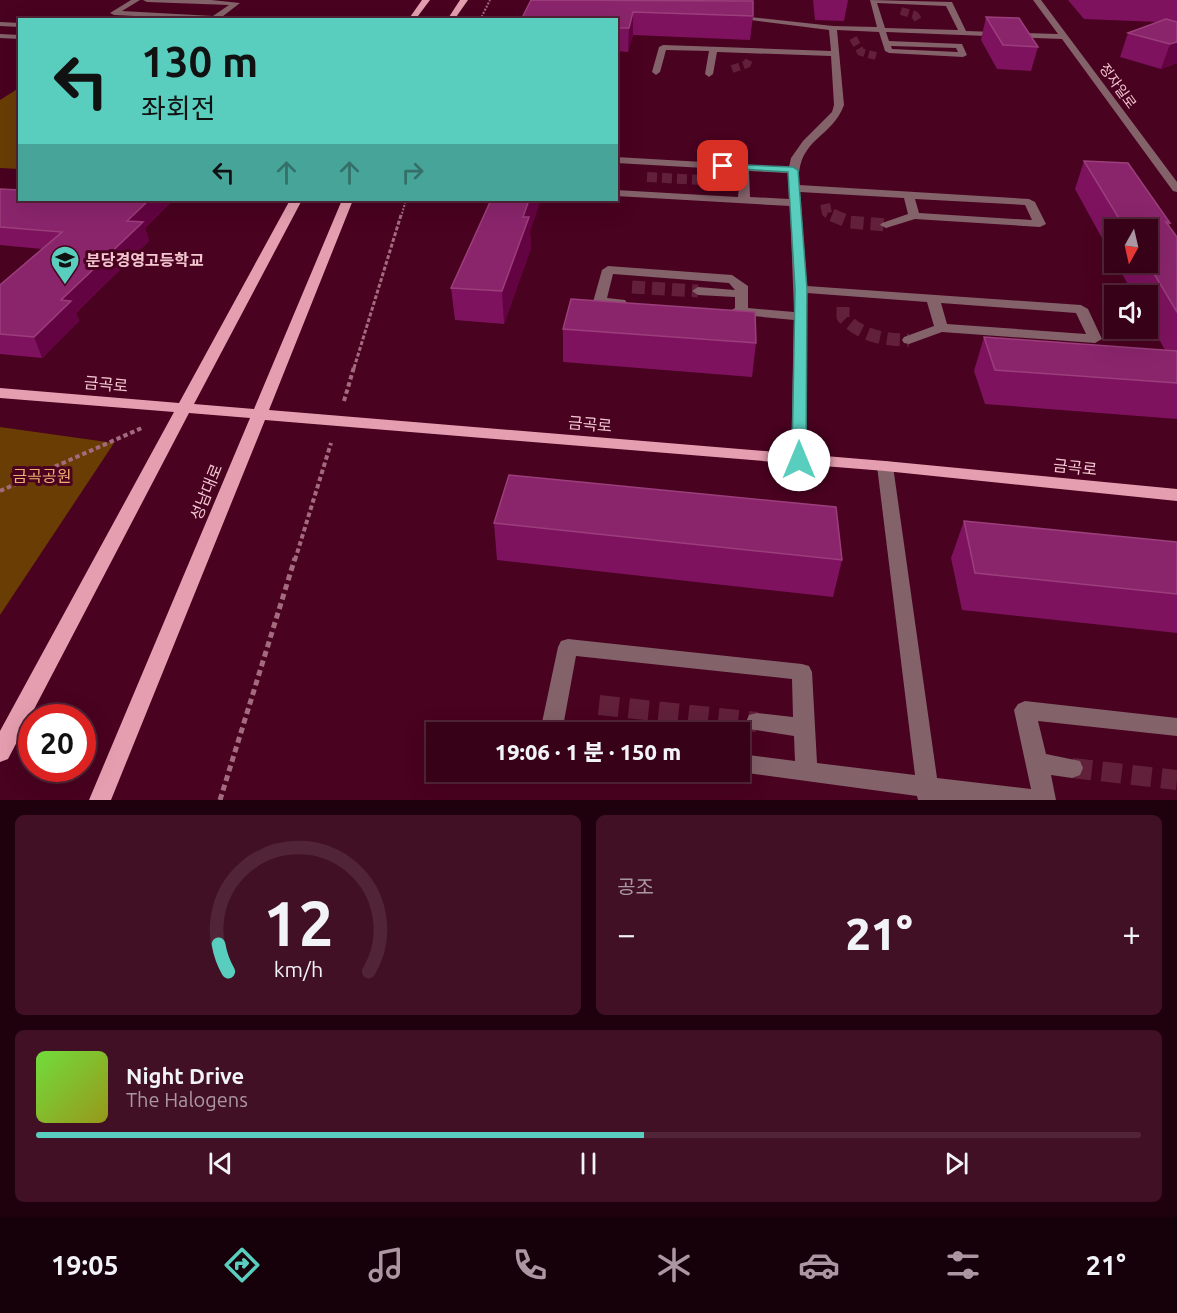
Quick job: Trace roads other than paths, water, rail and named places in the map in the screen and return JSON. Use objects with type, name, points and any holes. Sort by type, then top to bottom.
[{"type":"main road","points":[[412,18],[426,0]]},
{"type":"main road","points":[[451,18],[464,0]]},
{"type":"main road","points":[[0,752],[295,201]]},
{"type":"main road","name":"성남대로","points":[[100,800],[348,201]]},
{"type":"main road","name":"금곡로","points":[[0,393],[885,466],[1177,495]]},
{"type":"street","points":[[136,0],[114,13],[215,18],[238,2]]},
{"type":"street","points":[[147,0],[238,2]]},
{"type":"street","name":"정자일로","points":[[1037,0],[1177,189]]},
{"type":"street","points":[[886,43],[959,46],[963,55],[889,51],[886,43],[873,1],[949,4],[963,33]]},
{"type":"street","points":[[726,17],[743,15],[833,28],[852,33],[922,27],[963,33],[1065,37]]},
{"type":"street","points":[[0,24],[18,25]]},
{"type":"street","points":[[799,460],[801,289],[793,170],[796,158],[836,113],[839,105],[833,28]]},
{"type":"street","points":[[0,36],[18,38]]},
{"type":"street","points":[[656,72],[663,47],[713,49],[750,54],[835,54]]},
{"type":"street","points":[[709,74],[713,49]]},
{"type":"street","points":[[618,160],[793,170]]},
{"type":"street","points":[[744,167],[744,200]]},
{"type":"street","points":[[718,181],[744,183]]},
{"type":"street","points":[[793,188],[1029,201],[1040,224],[914,216],[886,225]]},
{"type":"street","points":[[618,193],[794,203]]},
{"type":"street","points":[[909,194],[914,216]]},
{"type":"street","points":[[636,304],[600,302],[608,270],[732,279],[741,286],[741,312]]},
{"type":"street","points":[[801,289],[1081,309],[1095,339],[941,328],[909,340]]},
{"type":"street","points":[[698,291],[741,294]]},
{"type":"street","points":[[933,298],[941,328]]},
{"type":"street","points":[[717,310],[800,316]]},
{"type":"street","points":[[885,466],[928,793]]},
{"type":"street","points":[[553,722],[568,647],[802,672],[806,772]]},
{"type":"street","points":[[1045,800],[1025,710],[1177,727]]},
{"type":"street","points":[[757,722],[804,728]]},
{"type":"street","points":[[1037,763],[1072,768]]},
{"type":"street","points":[[750,765],[806,772],[928,793],[1032,800]]},
{"type":"tunnel","points":[[901,11],[915,15],[920,23]]},
{"type":"tunnel","points":[[853,38],[861,52],[876,56]]},
{"type":"tunnel","points":[[732,69],[747,64],[750,58]]},
{"type":"tunnel","points":[[647,177],[718,181]]},
{"type":"tunnel","points":[[825,204],[827,213],[836,217]]},
{"type":"tunnel","points":[[832,215],[849,222],[886,225]]},
{"type":"tunnel","points":[[632,287],[698,291]]},
{"type":"tunnel","points":[[843,307],[843,317],[857,329],[882,338],[909,340]]},
{"type":"tunnel","points":[[599,705],[757,722]]},
{"type":"tunnel","points":[[1072,768],[1177,780]]},
{"type":"place","name":"분당경영고등학교","points":[[65,286]]},
{"type":"park label","name":"금곡공원","points":[[42,476]]}]
